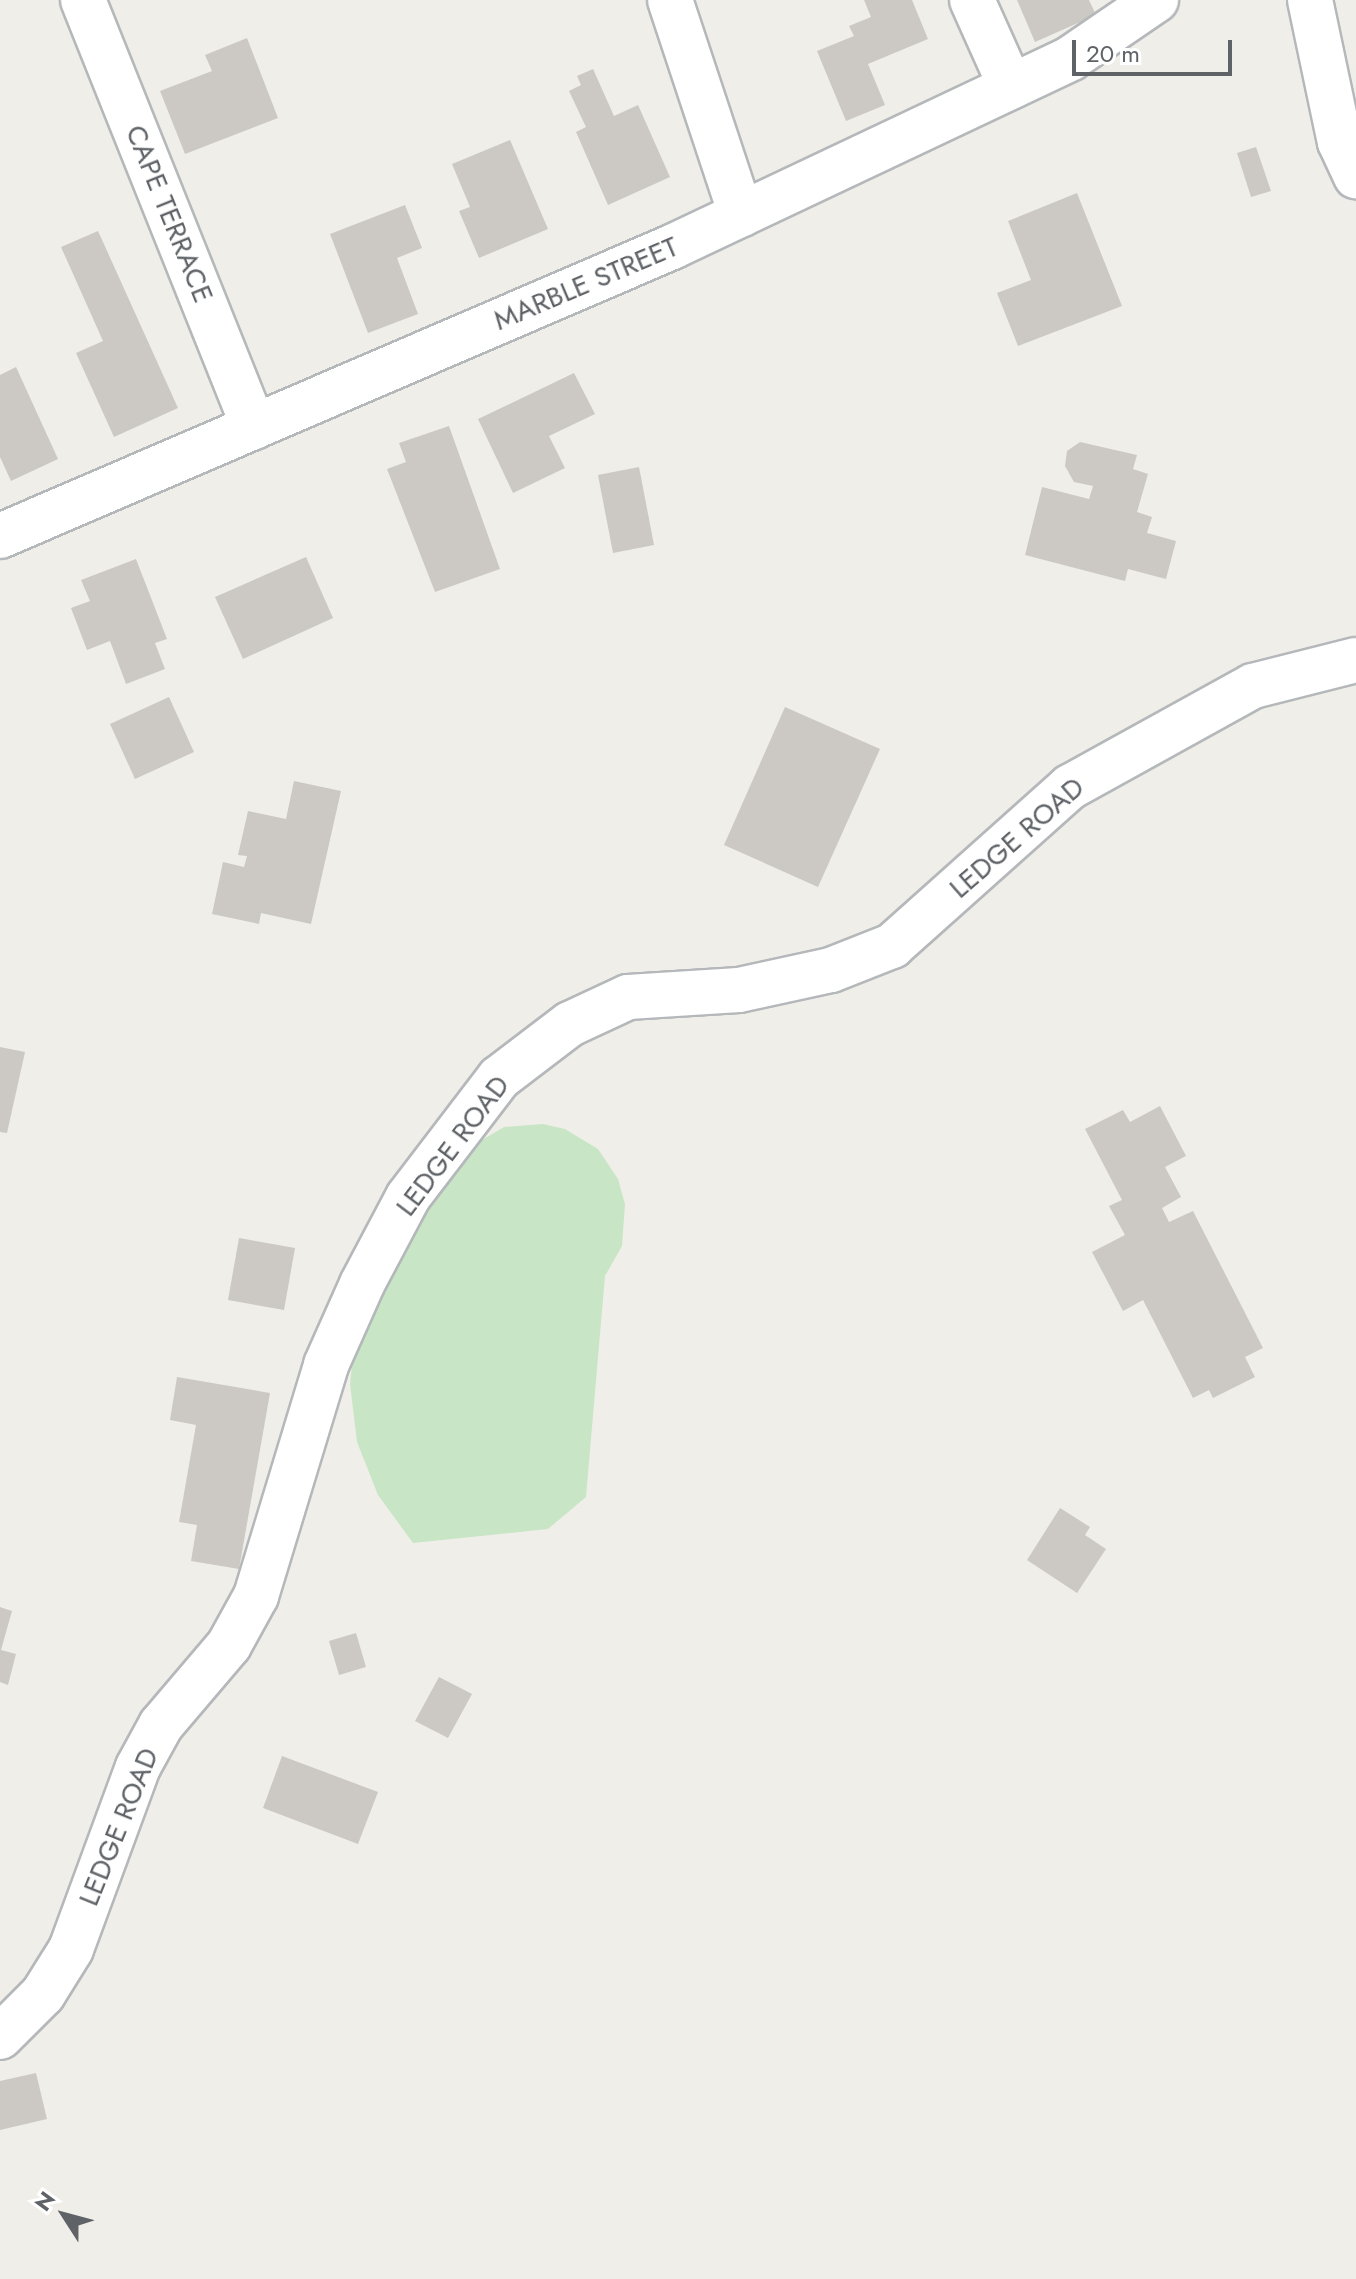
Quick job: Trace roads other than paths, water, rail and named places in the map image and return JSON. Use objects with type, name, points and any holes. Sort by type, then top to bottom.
[{"type":"street","name":"CAPE TERRACE","points":[[83,0],[254,427]]},
{"type":"street","points":[[670,0],[741,215]]},
{"type":"street","points":[[972,0],[1011,87]]},
{"type":"street","name":"MARBLE STREET","points":[[0,536],[741,215],[1071,58],[1156,0]]},
{"type":"street","points":[[1310,0],[1340,142],[1356,176]]},
{"type":"street","name":"LEDGE ROAD","points":[[0,2037],[43,1994],[71,1949],[138,1767],[161,1725],[229,1645],[256,1596],[326,1365],[362,1284],[408,1197],[499,1078],[570,1024],[628,997],[739,990],[831,970],[892,946],[1070,787],[1253,686],[1356,660]]}]
